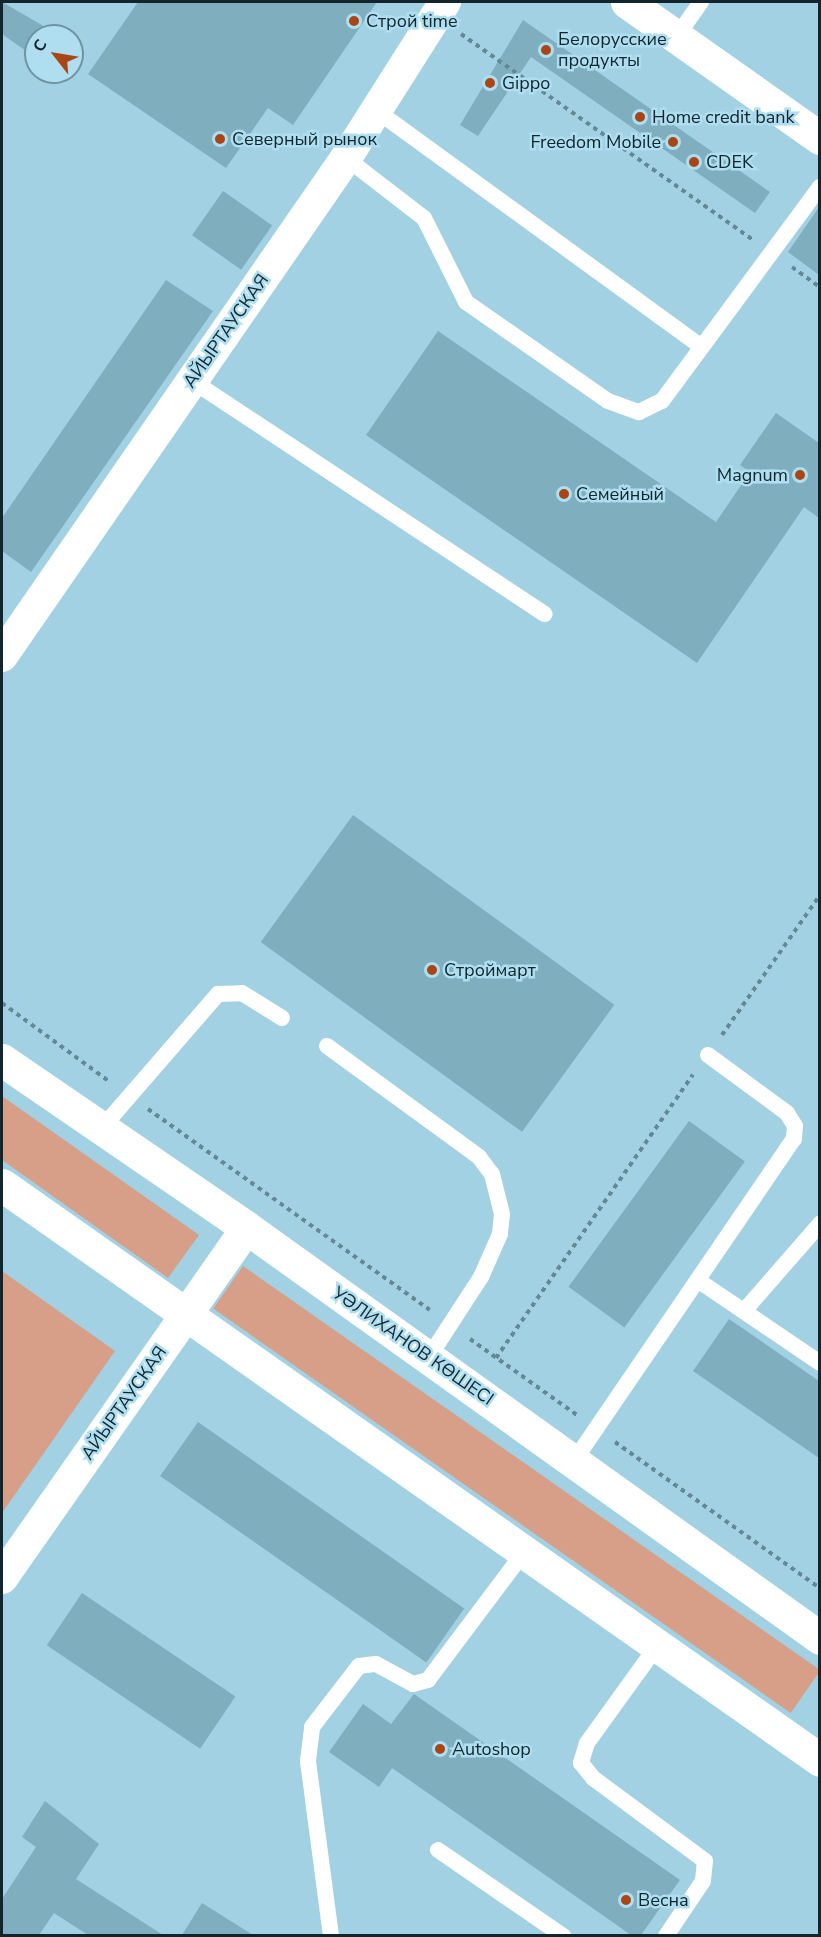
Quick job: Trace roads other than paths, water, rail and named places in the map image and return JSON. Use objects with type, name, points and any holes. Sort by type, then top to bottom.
[{"type":"main road","points":[[627,2],[819,138]]},
{"type":"main road","name":"УӘЛИХАНОВ КӨШЕСІ","points":[[2,1060],[247,1228],[819,1638]]},
{"type":"main road","points":[[2,1185],[819,1760]]},
{"type":"street","name":"АЙЫРТАУСКАЯ","points":[[2,656],[346,158],[441,9]]},
{"type":"street","name":"АЙЫРТАУСКАЯ","points":[[2,1578],[247,1228]]},
{"type":"lane","points":[[677,36],[701,2]]},
{"type":"lane","points":[[377,111],[701,346]]},
{"type":"lane","points":[[346,158],[424,219],[466,302],[608,401],[630,411],[657,407],[819,187]]},
{"type":"lane","points":[[191,380],[544,614]]},
{"type":"lane","points":[[101,1129],[218,994],[242,993],[282,1018]]},
{"type":"lane","points":[[327,1046],[479,1157],[492,1174],[501,1214],[500,1234],[481,1277],[429,1357]]},
{"type":"lane","points":[[574,1461],[790,1148],[795,1132],[792,1119],[781,1107],[708,1054]]},
{"type":"lane","points":[[744,1311],[819,1224]]},
{"type":"lane","points":[[699,1281],[819,1363]]},
{"type":"lane","points":[[331,1935],[308,1761],[312,1727],[359,1666],[376,1664],[413,1684],[428,1680],[524,1552]]},
{"type":"lane","points":[[657,1646],[587,1743],[581,1762],[593,1778],[705,1861],[703,1881],[666,1935]]},
{"type":"lane","points":[[438,1850],[563,1935]]},
{"type":"place","name":"Строй time","points":[[354,21]]},
{"type":"place","name":"Белорусские продукты","points":[[546,50]]},
{"type":"place","name":"Gippo","points":[[490,83]]},
{"type":"place","name":"Home credit bank","points":[[640,117]]},
{"type":"place","name":"Северный рынок","points":[[220,139]]},
{"type":"place","name":"Freedom Mobile","points":[[673,142]]},
{"type":"place","name":"CDEK","points":[[694,162]]},
{"type":"place","name":"Magnum","points":[[800,475]]},
{"type":"place","name":"Семейный","points":[[564,494]]},
{"type":"place","name":"Строймарт","points":[[432,970]]},
{"type":"place","name":"Autoshop","points":[[440,1749]]},
{"type":"place","name":"Весна","points":[[626,1900]]}]
